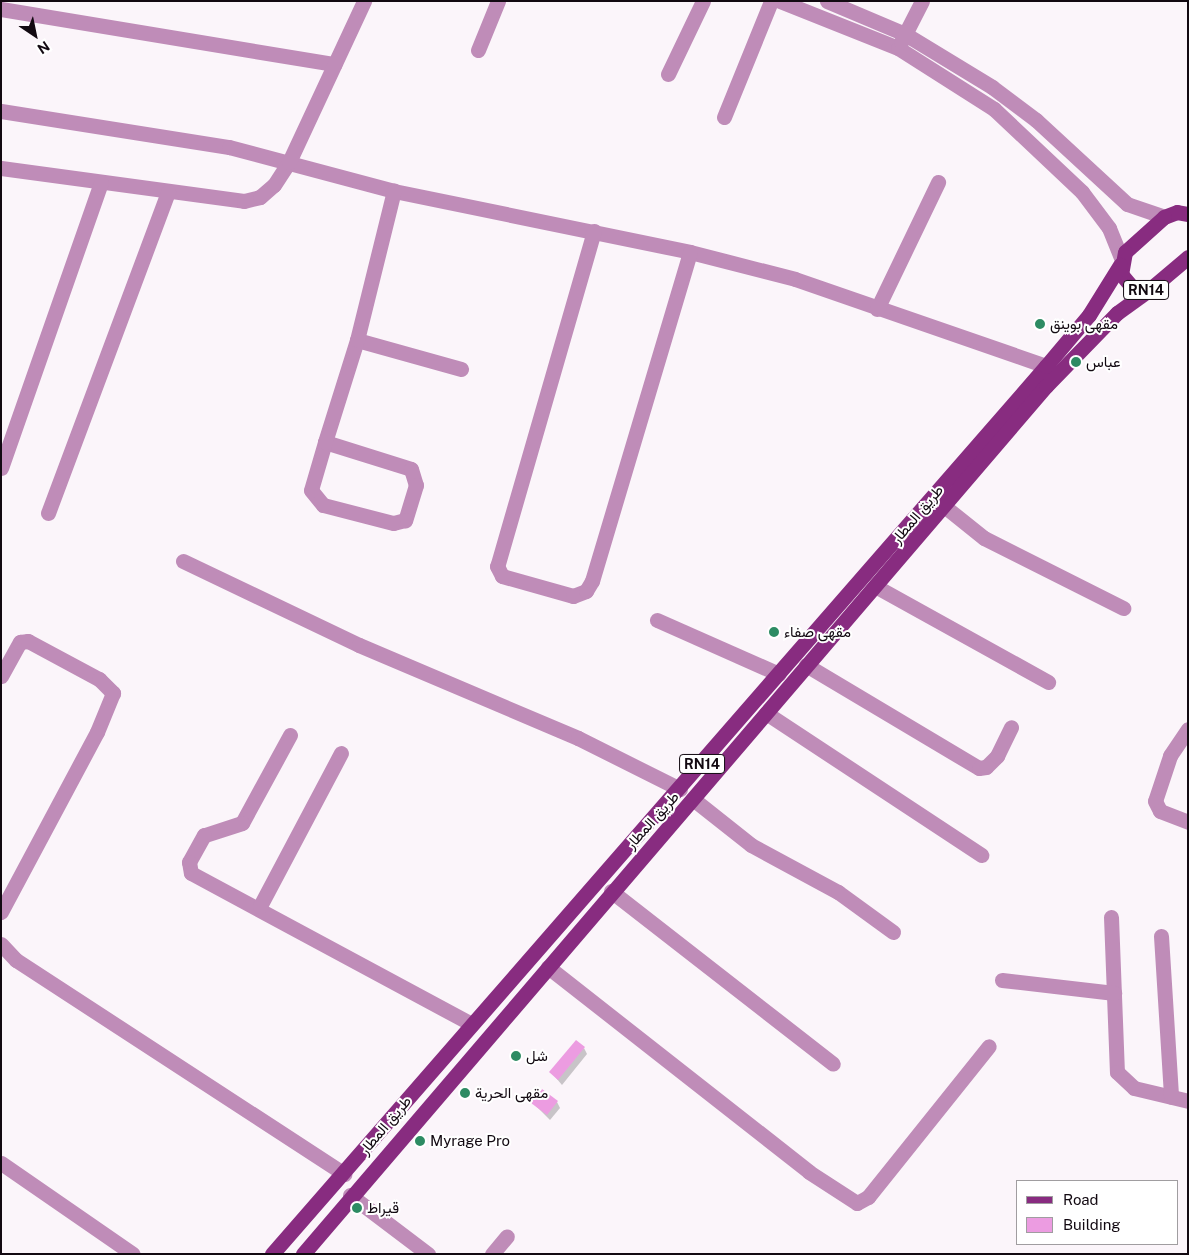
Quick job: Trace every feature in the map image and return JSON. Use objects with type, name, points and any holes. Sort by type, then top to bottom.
[{"type":"main road","points":[[1164,217],[1186,212]]},
{"type":"main road","name":"RN14","points":[[1164,217],[1121,262],[1126,281],[1149,290],[1188,258]]},
{"type":"main road","name":"طريق المطار","points":[[272,1254],[680,789],[1046,366],[1089,315],[1121,262]]},
{"type":"main road","name":"طريق المطار","points":[[303,1254],[350,1196],[548,967],[611,891],[693,799],[1046,386],[1117,313],[1149,290]]},
{"type":"street","points":[[1,168],[244,201],[274,185],[289,162],[364,1]]},
{"type":"street","points":[[478,50],[498,1]]},
{"type":"street","points":[[668,74],[703,1]]},
{"type":"street","points":[[724,117],[771,1]]},
{"type":"street","points":[[780,1],[898,48],[979,98],[1036,144],[1106,222],[1121,262]]},
{"type":"street","points":[[827,1],[905,34],[1014,103],[1127,204],[1164,217]]},
{"type":"street","points":[[898,48],[922,1]]},
{"type":"street","points":[[1,9],[334,64]]},
{"type":"street","points":[[1,111],[157,134],[289,162],[394,190],[690,252],[795,279],[1046,366]]},
{"type":"street","points":[[877,308],[938,182]]},
{"type":"street","points":[[1,468],[101,183]]},
{"type":"street","points":[[325,442],[411,469],[416,485],[405,520],[393,523],[317,500],[312,485],[325,442],[357,340],[394,190]]},
{"type":"street","points":[[48,513],[168,192]]},
{"type":"street","points":[[594,231],[497,566],[502,576],[573,596],[586,591],[592,581],[690,252]]},
{"type":"street","points":[[357,340],[461,370]]},
{"type":"street","points":[[944,506],[984,538],[1123,608]]},
{"type":"street","points":[[183,561],[359,645],[578,738],[680,789]]},
{"type":"street","points":[[875,586],[1048,682]]},
{"type":"street","points":[[657,620],[779,674]]},
{"type":"street","points":[[1,676],[20,642],[28,641],[100,678],[113,693],[97,732],[1,912]]},
{"type":"street","points":[[806,665],[979,768],[997,756],[1011,727]]},
{"type":"street","points":[[766,713],[981,855]]},
{"type":"street","points":[[1188,729],[1170,756],[1155,801],[1160,811],[1188,822]]},
{"type":"street","points":[[290,735],[242,824],[204,835],[189,862],[191,873],[260,906],[472,1024]]},
{"type":"street","points":[[260,906],[341,753]]},
{"type":"street","points":[[693,799],[752,845],[838,892],[893,932]]},
{"type":"street","points":[[611,891],[833,1064]]},
{"type":"street","points":[[1111,916],[1114,993],[1121,1080],[1142,1091],[1188,1101]]},
{"type":"street","points":[[1161,936],[1171,1097]]},
{"type":"street","points":[[1,944],[16,960],[344,1174]]},
{"type":"street","points":[[548,967],[809,1172],[857,1203],[868,1197],[989,1046]]},
{"type":"street","points":[[1002,980],[1114,993]]},
{"type":"street","points":[[1,1163],[133,1254]]},
{"type":"street","points":[[350,1196],[424,1253]]},
{"type":"street","points":[[492,1254],[507,1236]]},
{"type":"building","points":[[576,1040],[585,1047],[558,1080],[549,1072]]},
{"type":"building","points":[[542,1089],[558,1101],[547,1115],[531,1103]]},
{"type":"place","name":"مقهى بوينق","points":[[1040,324]]},
{"type":"place","name":"عباس","points":[[1076,362]]},
{"type":"place","name":"مقهى صفاء","points":[[774,632]]},
{"type":"place","name":"شل","points":[[516,1056]]},
{"type":"place","name":"مقهى الحرية","points":[[465,1093]]},
{"type":"place","name":"Myrage Pro","points":[[420,1141]]},
{"type":"place","name":"قيراط","points":[[357,1208]]}]
